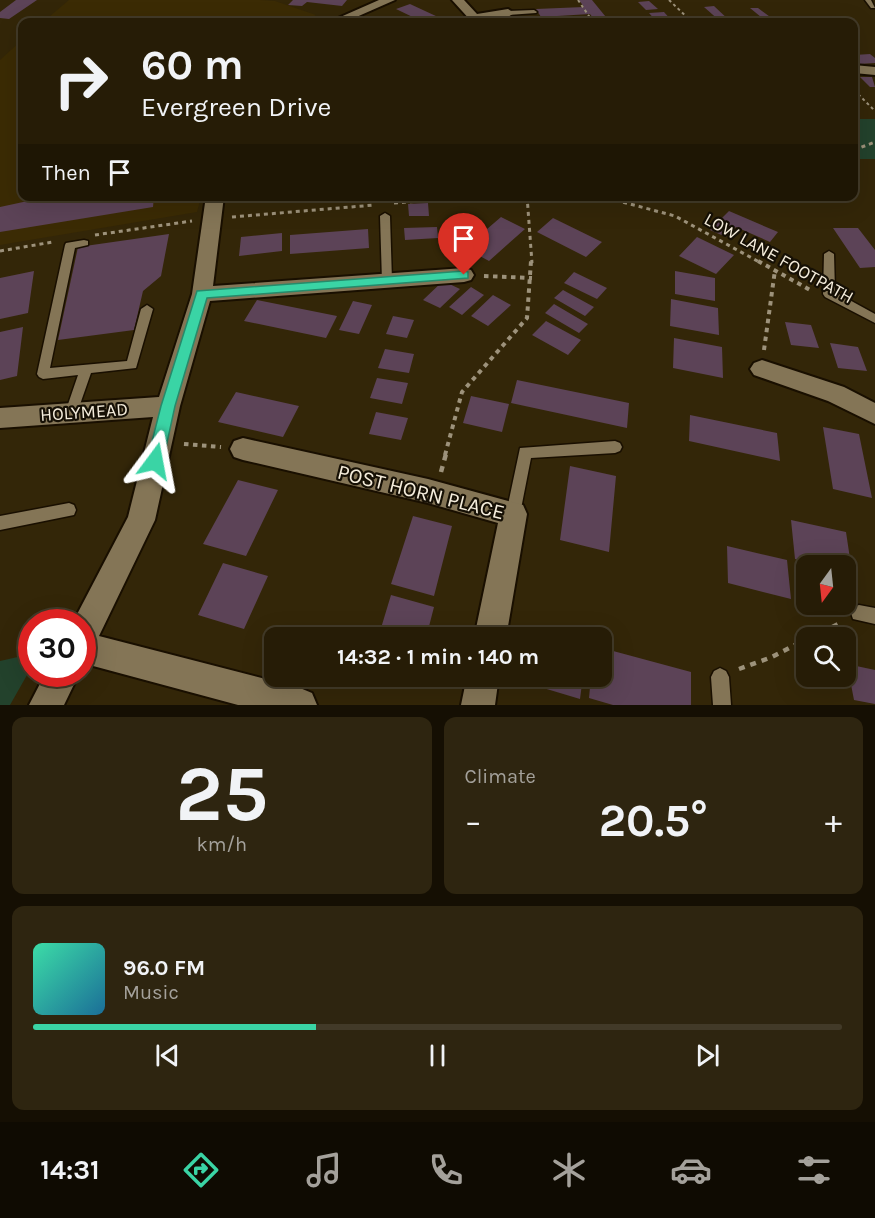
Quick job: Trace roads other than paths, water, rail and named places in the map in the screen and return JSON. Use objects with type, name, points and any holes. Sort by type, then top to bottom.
[{"type":"street","points":[[458,0],[475,18]]},
{"type":"street","points":[[344,18],[382,1]]},
{"type":"street","points":[[486,18],[508,13]]},
{"type":"street","points":[[858,69],[875,71]]},
{"type":"street","points":[[96,610],[141,520],[168,406],[201,294],[213,208]]},
{"type":"street","points":[[201,294],[464,275]]},
{"type":"street","points":[[762,369],[836,394],[875,414]]},
{"type":"street","name":"HOLYMEAD","points":[[0,418],[168,406]]},
{"type":"street","name":"POST HORN PLACE","points":[[243,449],[435,493],[513,514],[492,627]]},
{"type":"street","points":[[96,651],[280,702]]},
{"type":"street","points":[[46,705],[56,687]]},
{"type":"street","points":[[478,705],[481,687]]},
{"type":"lane","points":[[868,0],[873,7]]},
{"type":"lane","points":[[508,13],[534,12]]},
{"type":"lane","points":[[385,216],[387,281]]},
{"type":"lane","points":[[87,239],[70,245],[43,374],[132,365],[147,309]]},
{"type":"lane","points":[[830,254],[829,294],[875,319]]},
{"type":"lane","points":[[71,413],[86,369]]},
{"type":"lane","points":[[513,514],[525,452],[615,447]]},
{"type":"lane","points":[[0,523],[69,510]]},
{"type":"lane","points":[[720,676],[722,705]]}]
